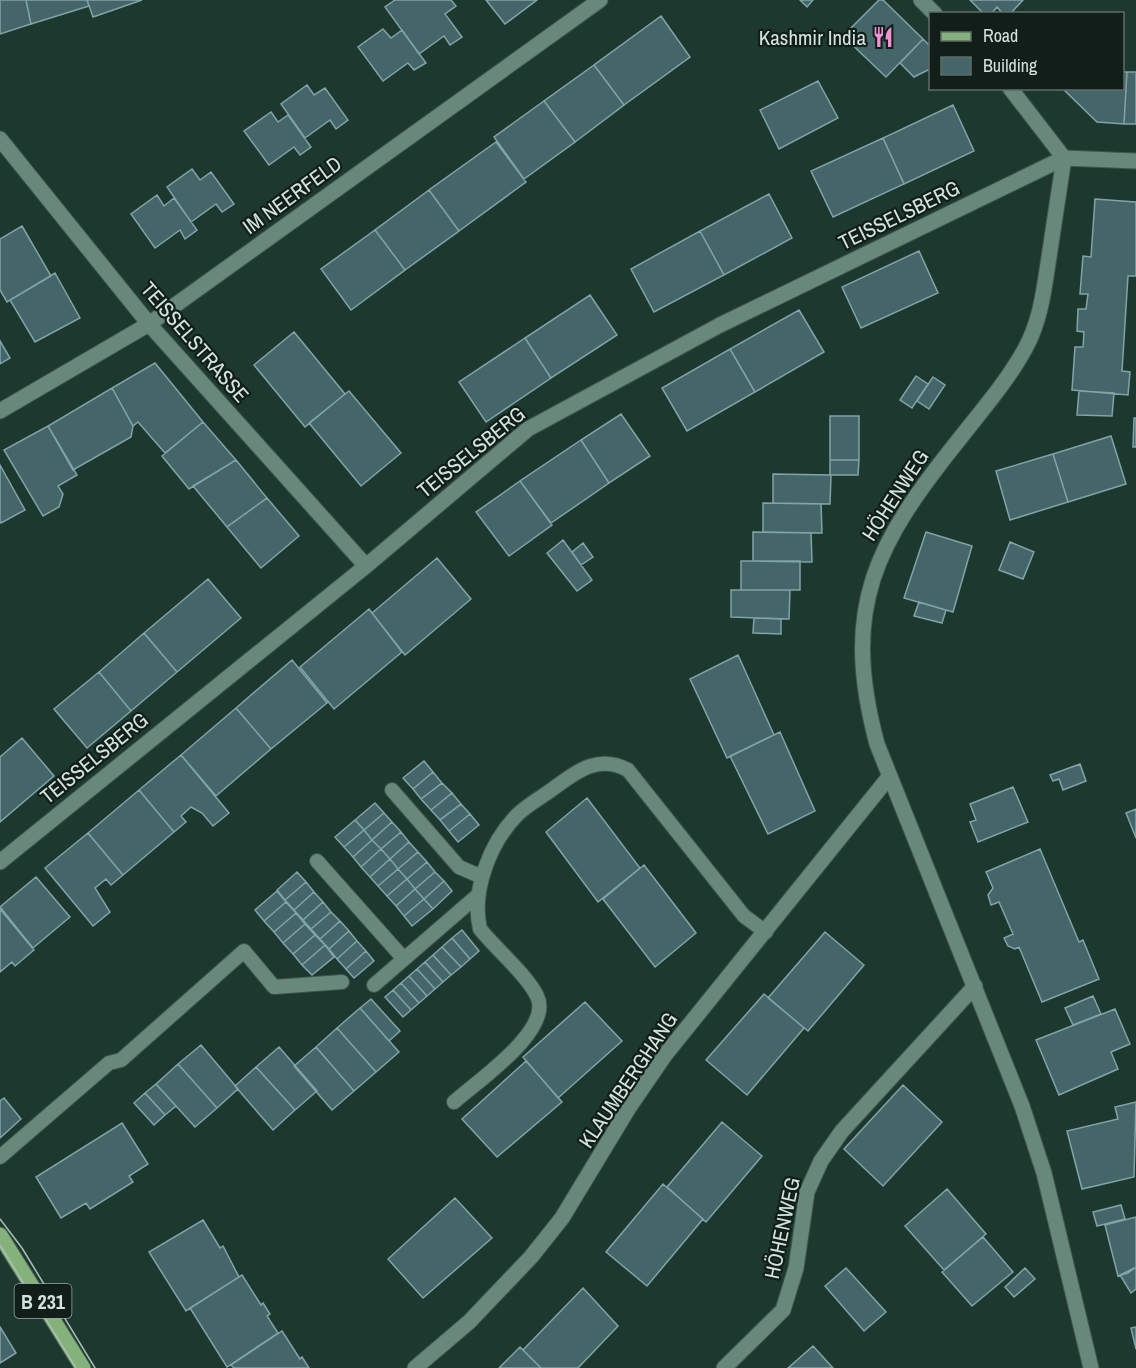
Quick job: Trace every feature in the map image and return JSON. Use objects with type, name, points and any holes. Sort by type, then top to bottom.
[{"type":"main road","name":"B 231","points":[[0,1235],[83,1368]]},
{"type":"street","name":"IM NEERFELD","points":[[0,411],[149,324],[600,0]]},
{"type":"street","points":[[921,0],[933,12]]},
{"type":"street","points":[[1012,90],[1064,158],[1136,160]]},
{"type":"street","name":"TEISSELSTRASSE","points":[[0,139],[149,324],[366,566]]},
{"type":"street","name":"TEISSELSBERG","points":[[0,861],[366,566],[528,429],[720,325],[1064,158]]},
{"type":"street","name":"HÖHENWEG","points":[[1064,158],[1039,318],[1025,350],[927,479],[896,524],[876,565],[867,594],[862,622],[863,684],[877,744],[889,777],[1022,1106],[1044,1173],[1091,1368]]},
{"type":"street","name":"KLAUMBERGHANG","points":[[415,1368],[469,1322],[531,1257],[567,1210],[628,1109],[665,1055],[889,777]]},
{"type":"street","name":"HÖHENWEG","points":[[724,1368],[783,1310],[796,1268],[807,1192],[821,1161],[842,1131],[975,986]]},
{"type":"lane","points":[[454,1102],[528,1037],[540,1013],[536,994],[480,928],[477,915],[482,877],[504,831],[519,813],[584,766],[614,764],[633,774],[744,916],[766,932]]},
{"type":"lane","points":[[392,790],[459,867],[482,877]]},
{"type":"lane","points":[[317,861],[404,959]]},
{"type":"lane","points":[[374,985],[478,895]]},
{"type":"lane","points":[[0,1157],[109,1063],[121,1060],[244,951],[274,987],[342,982]]},
{"type":"building","points":[[0,0],[26,0],[31,24],[0,34]]},
{"type":"building","points":[[26,0],[87,0],[89,6],[31,24]]},
{"type":"building","points":[[87,0],[142,0],[93,17]]},
{"type":"building","points":[[395,0],[451,0],[456,6],[445,14],[462,37],[450,45],[444,36],[419,54],[385,7]]},
{"type":"building","points":[[486,0],[537,0],[505,24]]},
{"type":"building","points":[[800,0],[813,0],[807,7]]},
{"type":"building","name":"Kashmir India","points":[[879,0],[883,0],[923,39],[886,77],[843,36]]},
{"type":"building","points":[[970,0],[1023,0],[1012,12],[1001,12],[997,7],[993,12],[982,12]]},
{"type":"building","points":[[661,16],[690,57],[624,105],[594,65]]},
{"type":"building","points":[[383,29],[391,38],[402,30],[426,63],[414,70],[408,63],[383,81],[358,47]]},
{"type":"building","points":[[923,39],[929,45],[929,70],[914,77],[900,63]]},
{"type":"building","points":[[594,65],[624,105],[575,142],[544,101]]},
{"type":"building","points":[[1124,72],[1127,72],[1124,124],[1097,122],[1064,90],[1124,90]]},
{"type":"building","points":[[1127,72],[1136,72],[1136,124],[1124,124]]},
{"type":"building","points":[[818,81],[838,118],[779,149],[760,110]]},
{"type":"building","points":[[307,85],[314,95],[325,88],[348,120],[336,129],[330,120],[305,138],[281,104]]},
{"type":"building","points":[[544,101],[575,142],[524,179],[494,137]]},
{"type":"building","points":[[953,105],[974,151],[904,184],[883,138]]},
{"type":"building","points":[[271,112],[278,122],[288,115],[311,147],[300,155],[294,147],[269,165],[244,131]]},
{"type":"building","points":[[883,138],[904,184],[833,217],[811,171]]},
{"type":"building","points":[[496,142],[526,182],[459,231],[429,190]]},
{"type":"building","points":[[192,169],[200,180],[211,172],[234,204],[222,212],[216,204],[191,222],[167,187]]},
{"type":"building","points":[[429,190],[459,231],[405,270],[375,230]]},
{"type":"building","points":[[769,194],[792,238],[724,275],[700,231]]},
{"type":"building","points":[[157,195],[164,206],[174,198],[197,230],[185,239],[180,230],[155,248],[131,214]]},
{"type":"building","points":[[1095,199],[1136,202],[1136,276],[1128,276],[1122,371],[1130,372],[1128,395],[1072,390],[1075,347],[1083,347],[1084,332],[1077,331],[1078,309],[1086,309],[1088,294],[1080,294],[1083,256],[1091,257]]},
{"type":"building","points":[[22,226],[51,276],[7,302],[0,290],[0,239]]},
{"type":"building","points":[[375,230],[405,270],[351,310],[321,269]]},
{"type":"building","points":[[700,231],[724,275],[654,312],[631,269]]},
{"type":"building","points":[[919,251],[938,293],[861,328],[842,287]]},
{"type":"building","points":[[55,273],[80,318],[35,342],[10,300]]},
{"type":"building","points":[[590,295],[617,335],[551,378],[525,338]]},
{"type":"building","points":[[799,310],[824,352],[755,392],[730,349]]},
{"type":"building","points":[[294,332],[345,394],[305,427],[254,365]]},
{"type":"building","points":[[525,338],[551,378],[486,422],[459,382]]},
{"type":"building","points":[[0,341],[10,358],[0,364]]},
{"type":"building","points":[[730,349],[755,392],[687,431],[662,388]]},
{"type":"building","points":[[155,363],[203,422],[165,453],[138,422],[133,426],[112,388]]},
{"type":"building","points":[[916,376],[928,384],[912,408],[900,400]]},
{"type":"building","points":[[933,377],[945,385],[929,409],[917,401]]},
{"type":"building","points":[[112,388],[133,426],[131,437],[73,470],[48,426]]},
{"type":"building","points":[[349,391],[401,453],[361,486],[309,423]]},
{"type":"building","points":[[1079,391],[1114,393],[1112,416],[1077,415]]},
{"type":"building","points":[[621,414],[650,456],[609,483],[581,440]]},
{"type":"building","points":[[830,416],[859,416],[859,460],[830,460]]},
{"type":"building","points":[[1134,418],[1136,418],[1136,447],[1133,447]]},
{"type":"building","points":[[203,422],[236,460],[189,489],[162,456]]},
{"type":"building","points":[[48,426],[77,475],[58,486],[63,494],[59,507],[43,516],[4,450]]},
{"type":"building","points":[[1111,436],[1126,484],[1068,502],[1053,454]]},
{"type":"building","points":[[581,440],[609,483],[551,523],[520,481]]},
{"type":"building","points":[[1053,454],[1068,502],[1010,520],[996,471]]},
{"type":"building","points":[[236,460],[267,498],[227,527],[193,486]]},
{"type":"building","points":[[830,460],[859,460],[858,475],[830,475]]},
{"type":"building","points":[[0,465],[25,510],[1,523],[0,521]]},
{"type":"building","points":[[773,474],[831,475],[830,504],[773,503]]},
{"type":"building","points":[[520,481],[552,525],[509,556],[476,512]]},
{"type":"building","points":[[267,498],[299,536],[261,568],[227,527]]},
{"type":"building","points":[[763,503],[821,504],[822,533],[763,532]]},
{"type":"building","points":[[753,532],[811,533],[812,562],[753,561]]},
{"type":"building","points":[[926,532],[972,546],[953,612],[904,598]]},
{"type":"building","points":[[563,540],[592,580],[577,591],[547,553]]},
{"type":"building","points":[[1010,542],[1034,552],[1023,579],[999,570]]},
{"type":"building","points":[[583,543],[593,557],[581,565],[572,552]]},
{"type":"building","points":[[437,558],[471,599],[405,655],[372,613]]},
{"type":"building","points":[[741,561],[800,561],[800,590],[741,590]]},
{"type":"building","points":[[208,579],[241,618],[177,672],[144,633]]},
{"type":"building","points":[[731,590],[790,590],[789,619],[731,617]]},
{"type":"building","points":[[919,602],[946,610],[942,623],[914,616]]},
{"type":"building","points":[[369,609],[402,652],[334,709],[300,667]]},
{"type":"building","points":[[754,618],[781,619],[781,634],[753,633]]},
{"type":"building","points":[[144,633],[177,672],[131,711],[99,672]]},
{"type":"building","points":[[738,655],[774,735],[727,758],[690,679]]},
{"type":"building","points":[[292,660],[327,703],[271,749],[236,708]]},
{"type":"building","points":[[99,672],[131,711],[87,748],[54,709]]},
{"type":"building","points":[[236,708],[271,749],[216,796],[181,755]]},
{"type":"building","points":[[780,732],[815,811],[768,834],[730,756]]},
{"type":"building","points":[[22,738],[54,776],[0,822],[0,757]]},
{"type":"building","points":[[181,755],[229,813],[213,826],[202,813],[191,807],[181,816],[186,822],[174,832],[139,790]]},
{"type":"building","points":[[424,761],[433,772],[413,789],[403,778]]},
{"type":"building","points":[[1080,764],[1086,781],[1063,790],[1059,779],[1053,781],[1050,775]]},
{"type":"building","points":[[433,772],[442,783],[421,799],[413,789]]},
{"type":"building","points":[[442,783],[452,793],[431,810],[421,799]]},
{"type":"building","points":[[1013,787],[1028,822],[978,842],[970,822],[976,820],[970,804]]},
{"type":"building","points":[[139,790],[174,832],[123,875],[88,833]]},
{"type":"building","points":[[452,793],[461,804],[440,820],[431,810]]},
{"type":"building","points":[[587,798],[640,868],[598,902],[546,832]]},
{"type":"building","points":[[375,803],[384,813],[364,830],[355,820]]},
{"type":"building","points":[[461,804],[470,814],[449,831],[440,820]]},
{"type":"building","points":[[1136,809],[1136,838],[1126,813]]},
{"type":"building","points":[[384,813],[392,822],[372,840],[364,830]]},
{"type":"building","points":[[470,814],[479,825],[458,842],[449,831]]},
{"type":"building","points":[[355,820],[364,830],[344,847],[335,837]]},
{"type":"building","points":[[392,822],[401,832],[381,849],[372,840]]},
{"type":"building","points":[[364,830],[372,840],[353,857],[344,847]]},
{"type":"building","points":[[401,832],[409,842],[390,859],[381,849]]},
{"type":"building","points":[[88,833],[123,875],[111,885],[106,879],[95,888],[110,912],[93,926],[45,868]]},
{"type":"building","points":[[372,840],[381,849],[361,867],[353,857]]},
{"type":"building","points":[[409,842],[418,852],[398,869],[390,859]]},
{"type":"building","points":[[381,849],[390,859],[370,877],[361,867]]},
{"type":"building","points":[[1040,849],[1079,942],[1083,940],[1099,979],[1042,1002],[1019,947],[1015,949],[1008,946],[1004,938],[1013,934],[999,902],[991,905],[988,895],[993,888],[986,872]]},
{"type":"building","points":[[418,852],[427,862],[407,879],[398,869]]},
{"type":"building","points":[[390,859],[398,869],[378,886],[370,877]]},
{"type":"building","points":[[427,862],[435,872],[415,889],[407,879]]},
{"type":"building","points":[[644,865],[696,933],[655,967],[603,899]]},
{"type":"building","points":[[398,869],[407,879],[387,896],[378,886]]},
{"type":"building","points":[[297,872],[306,882],[285,900],[277,890]]},
{"type":"building","points":[[435,872],[444,881],[424,899],[415,889]]},
{"type":"building","points":[[36,877],[70,917],[33,948],[0,907]]},
{"type":"building","points":[[407,879],[415,889],[396,906],[387,896]]},
{"type":"building","points":[[444,881],[452,891],[433,909],[424,899]]},
{"type":"building","points":[[306,882],[314,892],[294,910],[285,900]]},
{"type":"building","points":[[415,889],[424,899],[404,916],[396,906]]},
{"type":"building","points":[[277,891],[286,902],[264,921],[255,910]]},
{"type":"building","points":[[314,892],[323,902],[303,920],[294,910]]},
{"type":"building","points":[[424,899],[433,909],[412,926],[404,916]]},
{"type":"building","points":[[286,902],[296,913],[274,932],[264,921]]},
{"type":"building","points":[[323,902],[331,912],[311,929],[303,920]]},
{"type":"building","points":[[0,909],[34,950],[15,966],[12,962],[0,972]]},
{"type":"building","points":[[331,912],[340,921],[320,939],[311,929]]},
{"type":"building","points":[[296,913],[305,924],[283,943],[274,932]]},
{"type":"building","points":[[340,921],[349,931],[329,949],[320,939]]},
{"type":"building","points":[[305,924],[315,935],[293,954],[283,943]]},
{"type":"building","points":[[462,930],[479,951],[470,959],[452,938]]},
{"type":"building","points":[[349,931],[357,941],[337,959],[329,949]]},
{"type":"building","points":[[825,932],[864,965],[808,1031],[768,998]]},
{"type":"building","points":[[315,935],[325,945],[302,965],[293,954]]},
{"type":"building","points":[[452,938],[470,959],[461,967],[442,947]]},
{"type":"building","points":[[357,941],[366,951],[346,969],[337,959]]},
{"type":"building","points":[[325,945],[334,957],[312,975],[302,965]]},
{"type":"building","points":[[442,947],[461,967],[451,975],[433,955]]},
{"type":"building","points":[[366,951],[374,961],[354,978],[346,969]]},
{"type":"building","points":[[433,955],[451,975],[443,982],[425,962]]},
{"type":"building","points":[[425,962],[443,982],[435,989],[417,969]]},
{"type":"building","points":[[417,969],[435,989],[427,996],[409,976]]},
{"type":"building","points":[[409,976],[427,996],[419,1003],[401,983]]},
{"type":"building","points":[[401,983],[419,1003],[411,1010],[393,990]]},
{"type":"building","points":[[393,990],[411,1010],[403,1017],[385,997]]},
{"type":"building","points":[[764,994],[804,1028],[747,1095],[706,1060]]},
{"type":"building","points":[[1093,996],[1101,1014],[1073,1025],[1065,1008]]},
{"type":"building","points":[[371,999],[400,1031],[389,1041],[360,1008]]},
{"type":"building","points":[[585,1002],[622,1041],[558,1098],[523,1057]]},
{"type":"building","points":[[360,1008],[399,1052],[376,1072],[337,1028]]},
{"type":"building","points":[[1115,1009],[1130,1044],[1111,1052],[1118,1069],[1059,1095],[1036,1040]]},
{"type":"building","points":[[337,1028],[376,1072],[354,1091],[316,1047]]},
{"type":"building","points":[[201,1045],[238,1089],[217,1108],[178,1064]]},
{"type":"building","points":[[279,1047],[317,1091],[295,1110],[256,1067]]},
{"type":"building","points":[[316,1047],[354,1091],[332,1110],[294,1066]]},
{"type":"building","points":[[526,1061],[562,1102],[497,1157],[462,1119]]},
{"type":"building","points":[[178,1064],[217,1108],[195,1127],[156,1084]]},
{"type":"building","points":[[256,1067],[295,1110],[273,1130],[235,1086]]},
{"type":"building","points":[[156,1084],[176,1106],[165,1115],[145,1093]]},
{"type":"building","points":[[903,1085],[942,1122],[883,1186],[844,1149]]},
{"type":"building","points":[[145,1093],[165,1115],[154,1125],[134,1103]]},
{"type":"building","points":[[4,1098],[21,1119],[0,1138],[0,1101]]},
{"type":"building","points":[[1136,1102],[1134,1177],[1082,1189],[1067,1131],[1118,1119],[1115,1107]]},
{"type":"building","points":[[722,1122],[762,1156],[706,1222],[667,1187]]},
{"type":"building","points":[[122,1123],[148,1164],[129,1176],[133,1182],[90,1209],[86,1203],[61,1218],[36,1177]]},
{"type":"building","points":[[663,1184],[703,1219],[647,1286],[606,1252]]},
{"type":"building","points":[[947,1189],[986,1234],[944,1270],[905,1226]]},
{"type":"building","points":[[455,1198],[492,1238],[423,1298],[388,1259]]},
{"type":"building","points":[[1121,1205],[1125,1219],[1097,1226],[1093,1212]]},
{"type":"building","points":[[1136,1217],[1136,1267],[1118,1276],[1105,1225]]},
{"type":"building","points":[[203,1220],[220,1248],[223,1246],[239,1277],[186,1311],[149,1252]]},
{"type":"building","points":[[983,1237],[1013,1272],[972,1306],[942,1272]]},
{"type":"building","points":[[1136,1267],[1136,1289],[1131,1293],[1120,1275]]},
{"type":"building","points":[[846,1268],[886,1312],[864,1331],[825,1286]]},
{"type":"building","points":[[1025,1268],[1035,1279],[1014,1297],[1005,1287]]},
{"type":"building","points":[[242,1275],[261,1305],[263,1303],[270,1314],[267,1316],[278,1333],[227,1367],[190,1308]]},
{"type":"building","points":[[583,1288],[618,1326],[578,1368],[541,1368],[523,1350]]},
{"type":"building","points":[[0,1327],[16,1353],[0,1363]]},
{"type":"building","points":[[1136,1327],[1136,1349],[1131,1328]]},
{"type":"building","points":[[282,1331],[300,1359],[302,1357],[309,1368],[234,1368],[231,1365]]},
{"type":"building","points":[[813,1346],[833,1368],[788,1368]]},
{"type":"building","points":[[520,1347],[541,1368],[499,1368]]},
{"type":"tram line","points":[[0,1219],[22,1248],[95,1368]]},
{"type":"tram line","points":[[0,1245],[76,1368]]},
{"type":"place","name":"Kashmir India","points":[[883,37]]}]
